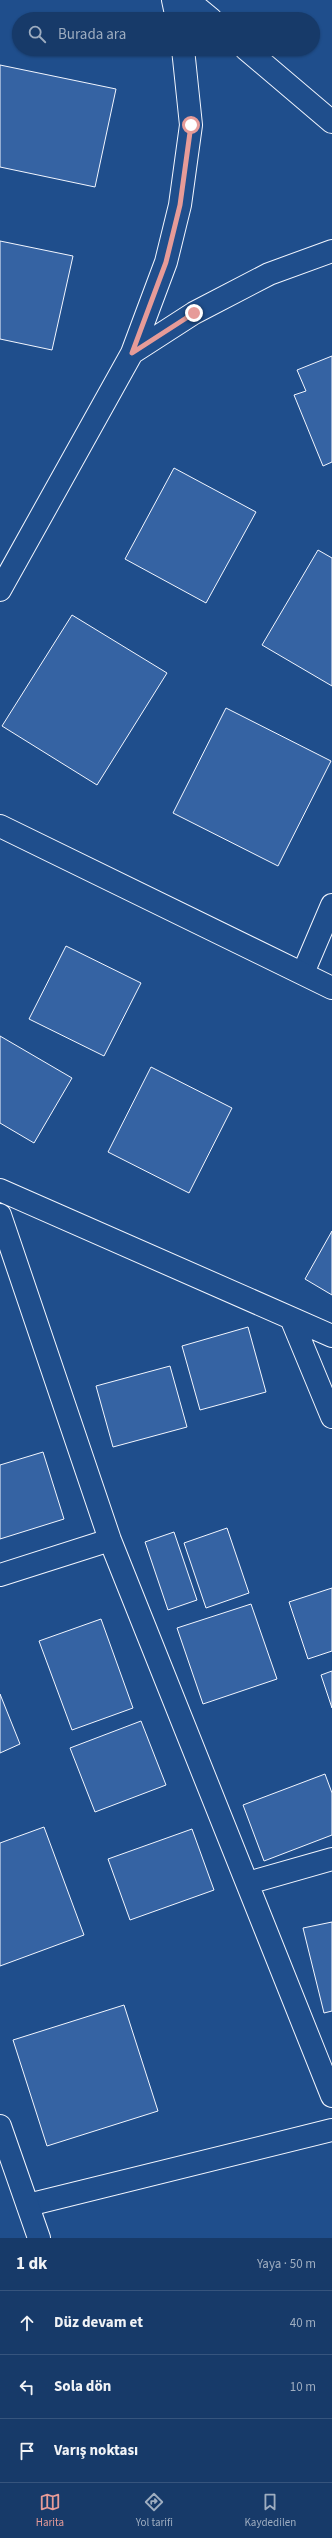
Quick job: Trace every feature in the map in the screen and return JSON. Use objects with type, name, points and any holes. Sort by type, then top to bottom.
[{"type":"street","points":[[173,0],[176,12]]},
{"type":"street","points":[[188,0],[203,12]]},
{"type":"street","points":[[0,590],[132,353],[166,262],[180,205],[191,125],[184,56]]},
{"type":"street","points":[[254,56],[332,122]]},
{"type":"street","points":[[132,353],[194,313],[269,274],[332,251]]},
{"type":"street","points":[[0,826],[332,988]]},
{"type":"street","points":[[303,973],[332,905]]},
{"type":"street","points":[[0,1190],[332,1336]]},
{"type":"street","points":[[0,1215],[110,1540],[332,2096]]},
{"type":"street","points":[[291,1318],[332,1417]]},
{"type":"street","points":[[0,1575],[110,1540]]},
{"type":"street","points":[[248,1883],[332,1859]]},
{"type":"street","points":[[0,2126],[39,2238]]},
{"type":"street","points":[[28,2205],[332,2130]]},
{"type":"building","points":[[0,65],[116,89],[95,187],[0,167]]},
{"type":"building","points":[[0,241],[73,256],[52,350],[0,339]]},
{"type":"building","points":[[332,356],[332,462],[323,466],[294,395],[306,391],[297,370]]},
{"type":"building","points":[[174,468],[256,512],[206,603],[125,559]]},
{"type":"building","points":[[318,550],[332,558],[332,686],[262,645]]},
{"type":"building","points":[[72,615],[167,673],[97,785],[2,726]]},
{"type":"building","points":[[226,708],[331,761],[278,866],[173,813]]},
{"type":"building","points":[[66,946],[141,983],[104,1056],[29,1019]]},
{"type":"building","points":[[0,1036],[72,1078],[34,1143],[0,1123]]},
{"type":"building","points":[[151,1067],[232,1108],[189,1193],[108,1152]]},
{"type":"building","points":[[332,1231],[332,1295],[305,1279]]},
{"type":"building","points":[[248,1327],[266,1392],[200,1410],[182,1346]]},
{"type":"building","points":[[170,1366],[187,1427],[113,1447],[96,1386]]},
{"type":"building","points":[[43,1452],[64,1519],[0,1539],[0,1465]]},
{"type":"building","points":[[227,1528],[249,1593],[206,1608],[184,1543]]},
{"type":"building","points":[[174,1532],[197,1600],[168,1610],[145,1542]]},
{"type":"building","points":[[332,1588],[332,1651],[308,1659],[289,1602]]},
{"type":"building","points":[[251,1604],[277,1679],[203,1704],[177,1628]]},
{"type":"building","points":[[101,1619],[133,1708],[72,1730],[39,1641]]},
{"type":"building","points":[[332,1671],[332,1708],[321,1675]]},
{"type":"building","points":[[0,1694],[20,1744],[0,1753]]},
{"type":"building","points":[[141,1721],[166,1785],[95,1812],[70,1748]]},
{"type":"building","points":[[325,1774],[332,1793],[332,1835],[264,1861],[243,1805]]},
{"type":"building","points":[[44,1827],[84,1935],[0,1966],[0,1843]]},
{"type":"building","points":[[192,1829],[214,1890],[130,1920],[108,1859]]},
{"type":"building","points":[[332,1922],[332,2011],[324,2013],[303,1928]]},
{"type":"building","points":[[124,2005],[158,2111],[47,2146],[13,2040]]},
{"type":"route","points":[[191,125],[180,205],[166,262],[132,353],[194,313]]}]
